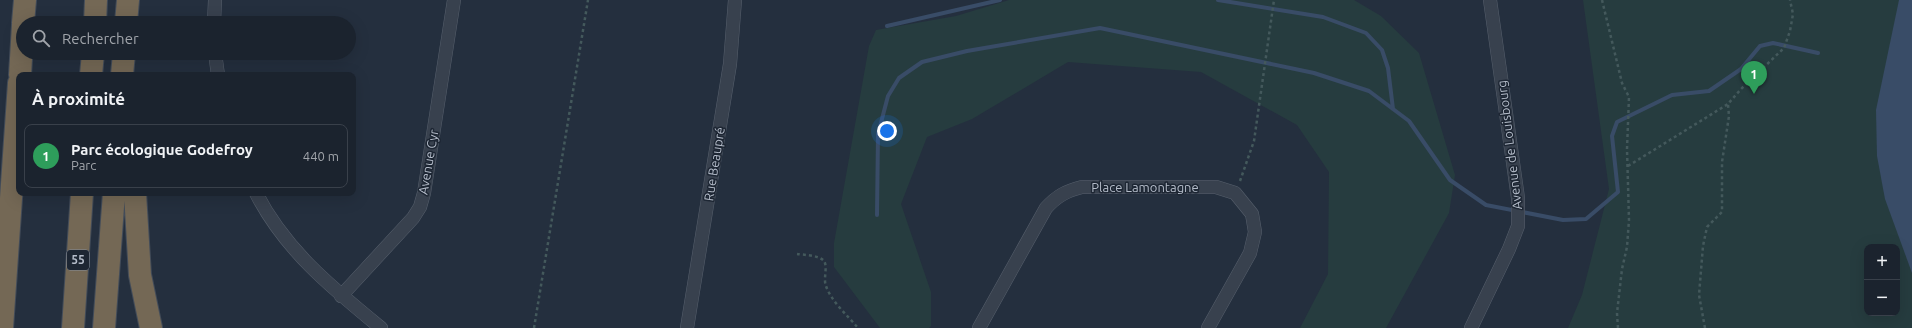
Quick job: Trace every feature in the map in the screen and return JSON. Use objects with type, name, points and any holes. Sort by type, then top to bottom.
[{"type":"highway","points":[[24,16],[25,0]]},
{"type":"highway","points":[[95,16],[96,0]]},
{"type":"highway","points":[[127,16],[128,0]]},
{"type":"highway","points":[[133,0],[133,16]]},
{"type":"highway","points":[[20,72],[21,60]]},
{"type":"highway","points":[[91,72],[92,60]]},
{"type":"highway","points":[[122,72],[123,60]]},
{"type":"highway","points":[[134,60],[134,72]]},
{"type":"highway","points":[[2,328],[16,126]]},
{"type":"highway","name":"55","points":[[73,328],[82,196]]},
{"type":"highway","points":[[104,328],[114,196]]},
{"type":"highway","points":[[135,196],[140,275],[151,328]]},
{"type":"street","points":[[214,16],[215,0]]},
{"type":"street","name":"Avenue Cyr","points":[[341,296],[413,218],[420,207],[424,193],[454,0]]},
{"type":"street","name":"Rue Beaupré","points":[[687,328],[730,64],[735,0]]},
{"type":"street","name":"Avenue de Louisbourg","points":[[1471,328],[1509,249],[1518,226],[1518,198],[1490,0]]},
{"type":"street","points":[[216,60],[218,72]]},
{"type":"street","name":"Place Lamontagne","points":[[979,328],[1046,208],[1056,197],[1068,190],[1082,187],[1216,188],[1236,193]]},
{"type":"street","points":[[1208,328],[1250,253],[1255,232],[1252,214],[1236,193]]},
{"type":"street","points":[[258,196],[288,243],[307,265],[341,296],[381,328]]},
{"type":"path","points":[[534,328],[588,0]]},
{"type":"path","points":[[1236,193],[1254,141],[1274,0]]},
{"type":"path","points":[[1602,0],[1622,83],[1629,97],[1628,234],[1616,313],[1618,328]]},
{"type":"path","points":[[1628,166],[1728,104],[1741,89],[1784,48],[1790,31],[1793,14],[1790,0]]},
{"type":"path","points":[[1705,328],[1699,294],[1703,246],[1707,227],[1722,212],[1722,162],[1730,116],[1728,104]]},
{"type":"path","points":[[797,254],[817,257],[823,261],[825,265],[825,283],[829,293],[858,328]]},
{"type":"green space","points":[[1009,0],[1354,0],[1381,16],[1419,53],[1455,175],[1449,213],[1386,328],[1300,328],[1328,274],[1329,172],[1297,125],[1201,72],[1068,62],[972,119],[927,137],[901,204],[931,292],[931,326],[929,328],[880,328],[834,267],[834,243],[869,46],[876,30],[956,16]]},
{"type":"green space","points":[[1583,0],[1912,0],[1912,328],[1568,328],[1582,295],[1609,189]]},
{"type":"water","points":[[1899,0],[1912,0],[1912,273],[1885,199],[1877,156],[1876,110]]},
{"type":"waterway","points":[[887,26],[1000,0]]},
{"type":"waterway","points":[[1218,0],[1323,17],[1366,33],[1382,50],[1388,68],[1393,109]]},
{"type":"waterway","points":[[877,215],[878,134],[888,96],[899,78],[922,62],[967,51],[1100,28],[1314,73],[1369,91],[1409,121],[1450,180],[1486,205],[1563,220],[1586,219],[1618,192],[1612,136],[1617,122],[1672,95],[1709,91],[1741,69],[1760,46],[1773,43],[1818,53]]},
{"type":"place","name":"Parc écologique Godefroy","points":[[1754,94]]}]
